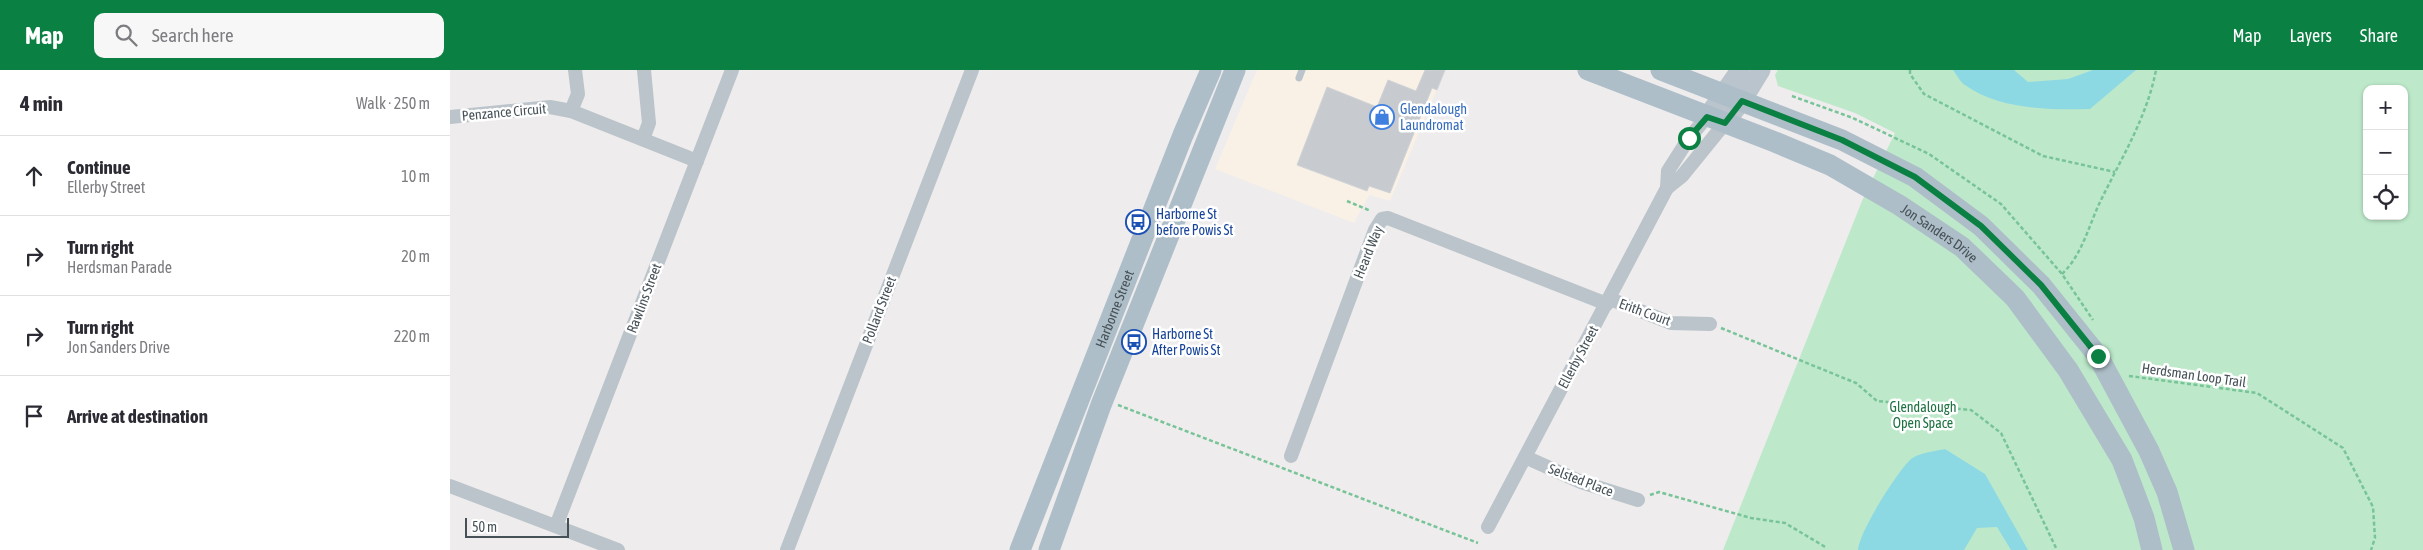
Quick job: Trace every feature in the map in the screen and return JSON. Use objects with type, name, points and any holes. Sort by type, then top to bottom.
[{"type":"main road","name":"Harborne Street","points":[[1022,543],[1183,136],[1212,70]]},
{"type":"main road","name":"Harborne Street","points":[[1050,548],[1100,405],[1235,70]]},
{"type":"main road","name":"Jon Sanders Drive","points":[[1588,70],[1830,165],[1935,228],[1962,247],[2015,298],[2068,370],[2122,460],[2144,518],[2152,550]]},
{"type":"main road","name":"Jon Sanders Drive","points":[[1661,70],[1842,140],[1915,177],[1981,226],[2041,285],[2098,356],[2149,451],[2167,492],[2184,550]]},
{"type":"main road","points":[[1733,98],[1740,70]]},
{"type":"main road","points":[[1716,120],[1733,98],[1761,70]]},
{"type":"main road","points":[[1882,160],[1910,185],[1935,228]]},
{"type":"main road","points":[[1022,543],[1050,548]]},
{"type":"street","points":[[571,111],[578,94],[575,70]]},
{"type":"street","points":[[643,139],[649,123],[644,70]]},
{"type":"street","name":"Rawlins Street","points":[[556,526],[732,70]]},
{"type":"street","name":"Pollard Street","points":[[787,550],[972,70]]},
{"type":"street","name":"Penzance Circuit","points":[[450,117],[550,107],[571,111],[697,161]]},
{"type":"street","name":"Ellerby Street","points":[[1488,527],[1667,188],[1682,176],[1716,120]]},
{"type":"street","name":"Ellerby Street","points":[[1667,188],[1668,171],[1689,138],[1716,120]]},
{"type":"street","name":"Heard Way","points":[[1292,456],[1374,230],[1379,222],[1388,218],[1608,302]]},
{"type":"street","name":"Erith Court","points":[[1608,302],[1671,323],[1710,324]]},
{"type":"street","name":"Selsted Place","points":[[1525,457],[1581,482],[1638,500]]},
{"type":"street","points":[[450,486],[618,550]]},
{"type":"lane","points":[[1299,78],[1302,70]]},
{"type":"path","points":[[1910,70],[1910,74],[1924,94],[2043,156],[2115,172]]},
{"type":"path","points":[[2062,274],[2085,239],[2142,118],[2156,70]]},
{"type":"path","points":[[1347,201],[1388,218]]},
{"type":"path","points":[[1710,324],[1856,383],[1877,401],[1971,410],[2001,433],[2057,550]]},
{"type":"path","name":"Herdsman Loop Trail","points":[[2127,376],[2257,393],[2343,448],[2373,507],[2374,538],[2371,550]]},
{"type":"path","points":[[1117,405],[1478,544]]},
{"type":"path","points":[[1638,500],[1659,492],[1751,518],[1785,523],[1827,549]]},
{"type":"shaded area","points":[[1257,70],[1445,70],[1390,201],[1369,195],[1354,223],[1215,169]]},
{"type":"green space","name":"Glendalough Open Space","points":[[1778,70],[2423,70],[2423,550],[1723,550],[1862,201],[1895,133],[1855,113],[1778,86],[1775,75]]},
{"type":"water","points":[[1953,70],[2014,70],[2028,82],[2068,79],[2093,70],[2136,70],[2090,109],[2075,109],[2026,107],[2009,104],[1979,93],[1965,85]]},
{"type":"water","points":[[1945,449],[1985,474],[2028,550],[2011,550],[1997,527],[1977,528],[1964,550],[1858,550],[1865,530],[1888,489],[1911,459],[1927,452]]},
{"type":"building","points":[[1425,70],[1445,70],[1437,90],[1432,88],[1390,193],[1369,186],[1367,191],[1297,165],[1327,87],[1377,107],[1388,80],[1416,91]]},
{"type":"place","name":"Glendalough Laundromat","points":[[1382,117]]},
{"type":"place","name":"Harborne St before Powis St","points":[[1138,222]]},
{"type":"place","name":"Harborne St After Powis St","points":[[1134,342]]},
{"type":"route","points":[[1689,138],[1707,117],[1725,123],[1742,101],[1842,140],[1915,177],[1981,226],[2041,285],[2098,356]]}]
